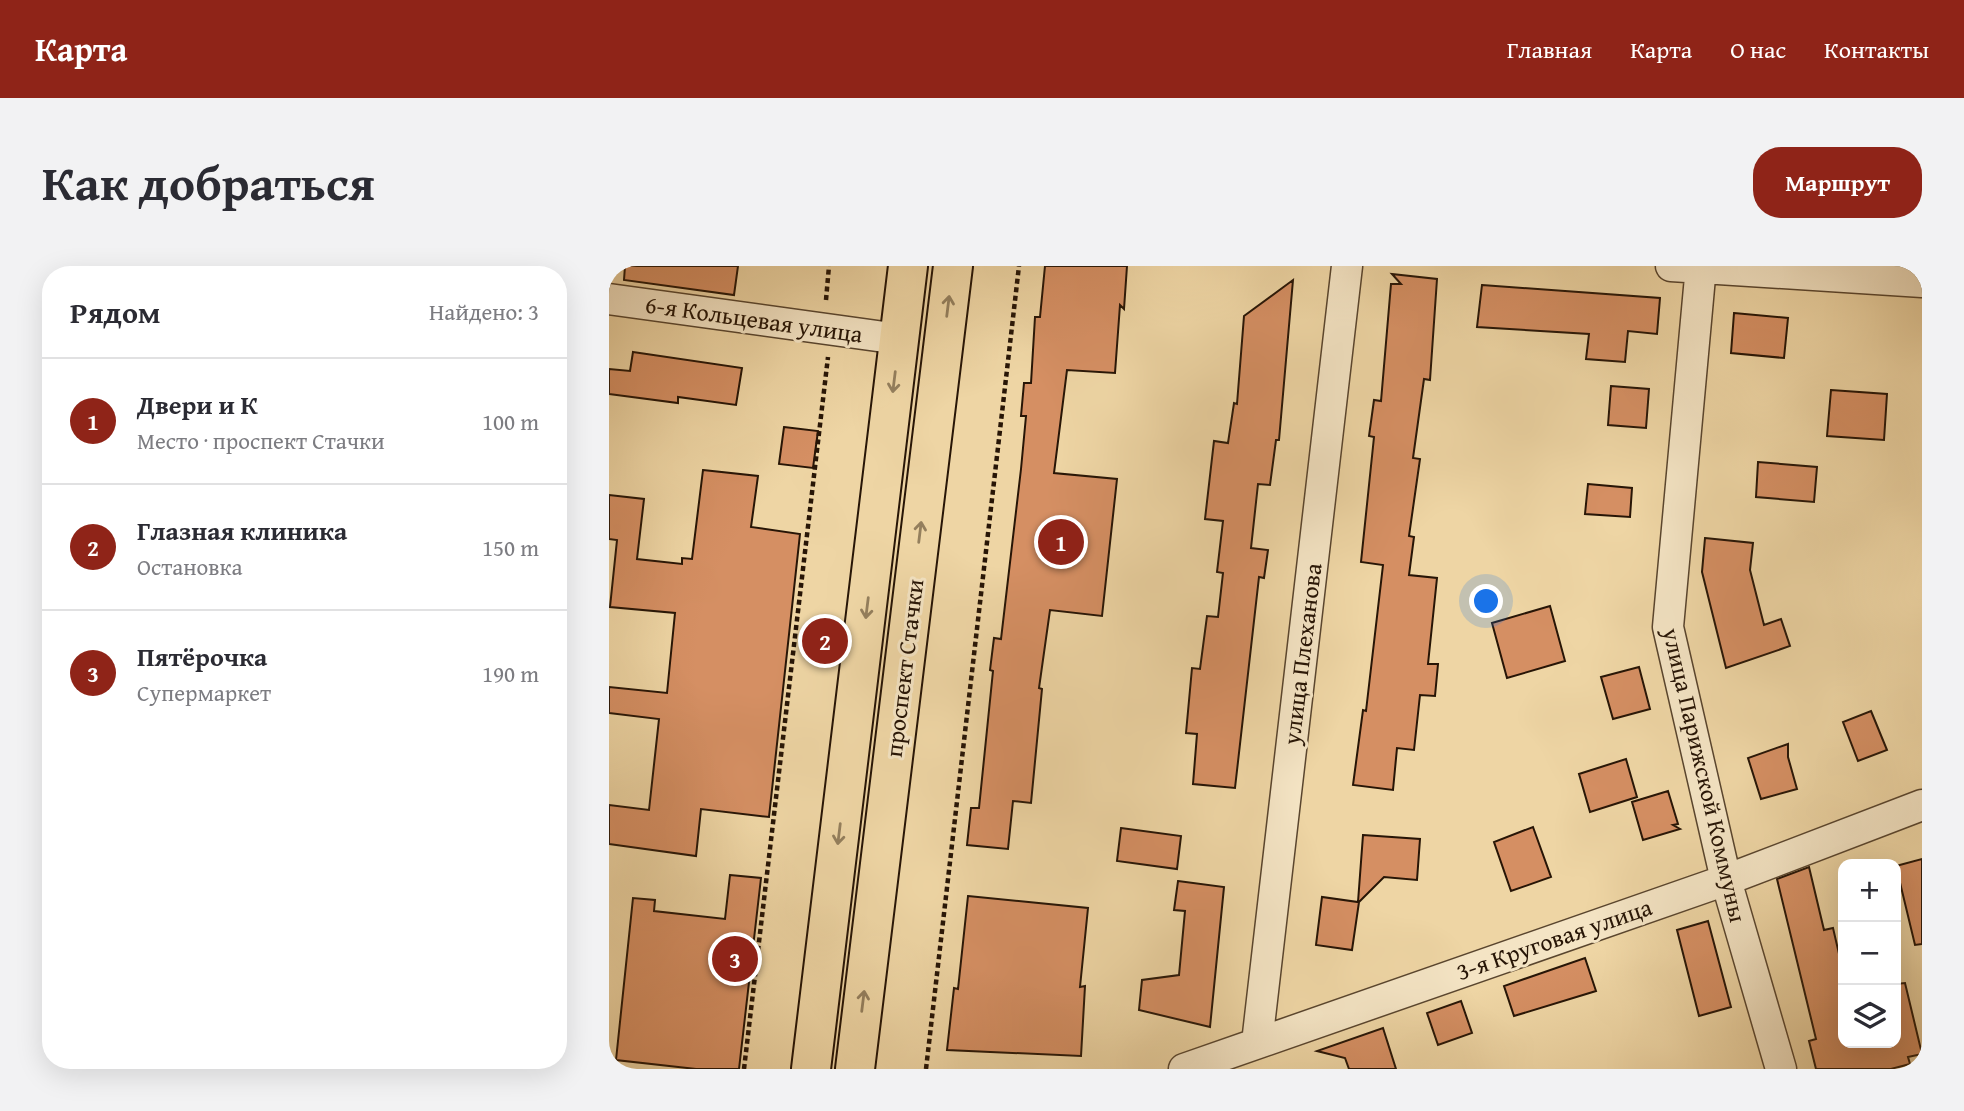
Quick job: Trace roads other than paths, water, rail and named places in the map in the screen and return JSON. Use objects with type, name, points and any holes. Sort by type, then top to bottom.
[{"type":"main road","name":"проспект Стачки","points":[[811,1069],[908,266]]},
{"type":"main road","name":"проспект Стачки","points":[[855,1069],[953,266]]},
{"type":"street","name":"улица Плеханова","points":[[1257,1043],[1347,266]]},
{"type":"street","points":[[1671,266],[1922,282]]},
{"type":"street","name":"улица Парижской Коммуны","points":[[1701,268],[1668,626],[1726,880],[1781,1069]]},
{"type":"street","name":"6-я Кольцевая улица","points":[[609,299],[899,339]]},
{"type":"street","name":"3-я Круговая улица","points":[[1184,1069],[1726,880],[1922,805]]},
{"type":"place","name":"Двери и К","points":[[1061,542]]},
{"type":"place","name":"Глазная клиника","points":[[825,641]]},
{"type":"place","name":"Пятёрочка","points":[[735,959]]}]
